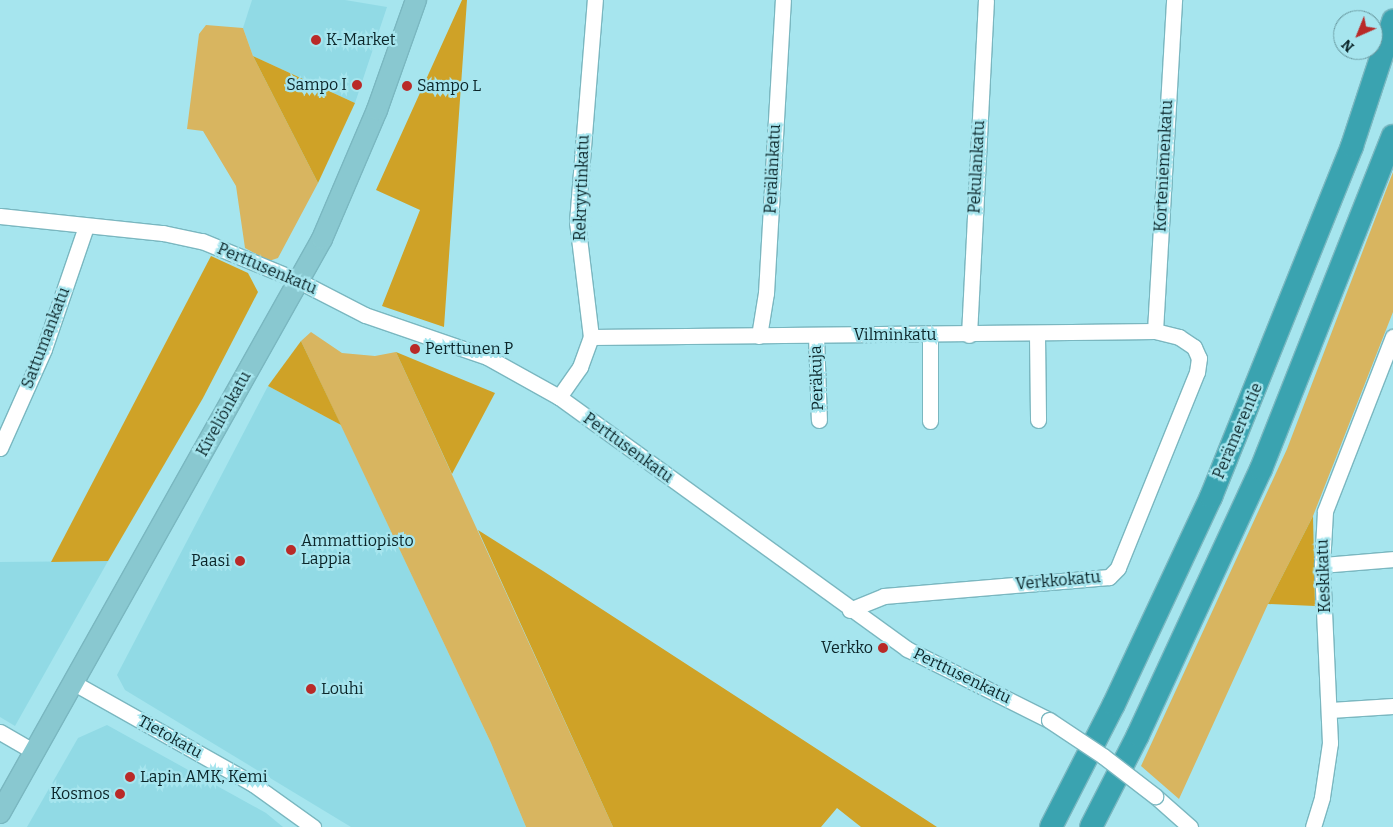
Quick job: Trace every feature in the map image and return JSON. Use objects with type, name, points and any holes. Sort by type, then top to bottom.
[{"type":"highway","name":"Perämerentie","points":[[1051,827],[1114,704],[1210,497],[1349,156],[1393,21]]},
{"type":"highway","points":[[1091,827],[1138,735],[1261,469],[1393,136]]},
{"type":"main road","name":"Kiveliönkatu","points":[[0,813],[322,239],[359,153],[416,0]]},
{"type":"street","name":"Rekryytinkatu","points":[[559,397],[580,368],[591,337],[577,222],[596,0]]},
{"type":"street","name":"Perälänkatu","points":[[758,336],[766,293],[784,0]]},
{"type":"street","name":"Pekulankatu","points":[[969,335],[986,0]]},
{"type":"street","name":"Korteniemenkatu","points":[[1155,331],[1174,0]]},
{"type":"street","name":"Perttusenkatu","points":[[0,216],[163,233],[202,241],[300,281],[365,315],[487,357],[559,397],[850,610],[907,649],[1048,720],[1104,756],[1155,796],[1190,827]]},
{"type":"street","name":"Sattumankatu","points":[[0,448],[44,349],[86,226]]},
{"type":"street","name":"Vilminkatu","points":[[591,337],[1037,335],[1155,331],[1179,336],[1194,347]]},
{"type":"street","points":[[930,335],[930,421]]},
{"type":"street","points":[[1037,335],[1038,420]]},
{"type":"street","name":"Peräkuja","points":[[816,336],[819,420]]},
{"type":"street","name":"Keskikatu","points":[[1314,827],[1328,761],[1330,710],[1322,565],[1325,510],[1393,337]]},
{"type":"street","name":"Verkkokatu","points":[[850,610],[884,596],[1109,577],[1118,568],[1197,372],[1199,358],[1194,347]]},
{"type":"street","points":[[1322,565],[1393,559]]},
{"type":"street","name":"Tietokatu","points":[[74,683],[253,784],[313,827]]},
{"type":"street","points":[[1330,710],[1393,706]]},
{"type":"street","points":[[0,732],[34,752]]},
{"type":"shaded area","points":[[252,0],[345,0],[387,7],[355,103],[253,56],[243,28]]},
{"type":"shaded area","points":[[462,0],[467,0],[444,327],[382,306],[420,210],[376,190]]},
{"type":"shaded area","points":[[206,25],[243,28],[253,56],[318,183],[278,258],[269,261],[245,248],[236,186],[203,131],[187,129],[199,34]]},
{"type":"shaded area","points":[[253,56],[355,103],[318,183]]},
{"type":"shaded area","points":[[1393,172],[1393,312],[1313,516],[1268,604],[1179,799],[1141,766],[1287,449]]},
{"type":"shaded area","points":[[211,256],[248,273],[258,292],[203,398],[108,561],[51,562]]},
{"type":"shaded area","points":[[311,332],[342,353],[375,356],[396,352],[613,827],[526,827],[491,743],[301,341]]},
{"type":"shaded area","points":[[301,341],[341,425],[268,386]]},
{"type":"shaded area","points":[[396,352],[495,393],[452,474]]},
{"type":"shaded area","name":"Ammattiopisto Lappia","points":[[268,386],[341,425],[491,743],[526,827],[351,827],[125,690],[117,675]]},
{"type":"shaded area","points":[[1313,516],[1315,606],[1268,604]]},
{"type":"shaded area","points":[[478,530],[937,827],[861,827],[837,808],[821,827],[613,827]]},
{"type":"shaded area","points":[[108,561],[15,726],[0,717],[0,562]]},
{"type":"shaded area","name":"Lapin AMK, Kemi","points":[[107,725],[266,813],[283,827],[27,827],[78,738]]},
{"type":"place","name":"K-Market","points":[[316,40]]},
{"type":"place","name":"Sampo I","points":[[357,85]]},
{"type":"place","name":"Sampo L","points":[[407,86]]},
{"type":"place","name":"Perttunen P","points":[[415,349]]},
{"type":"place","name":"Ammattiopisto Lappia","points":[[291,550]]},
{"type":"place","name":"Paasi","points":[[240,561]]},
{"type":"place","name":"Verkko","points":[[883,648]]},
{"type":"place","name":"Louhi","points":[[311,689]]},
{"type":"place","name":"Lapin AMK, Kemi","points":[[130,777]]},
{"type":"place","name":"Kosmos","points":[[120,794]]}]
